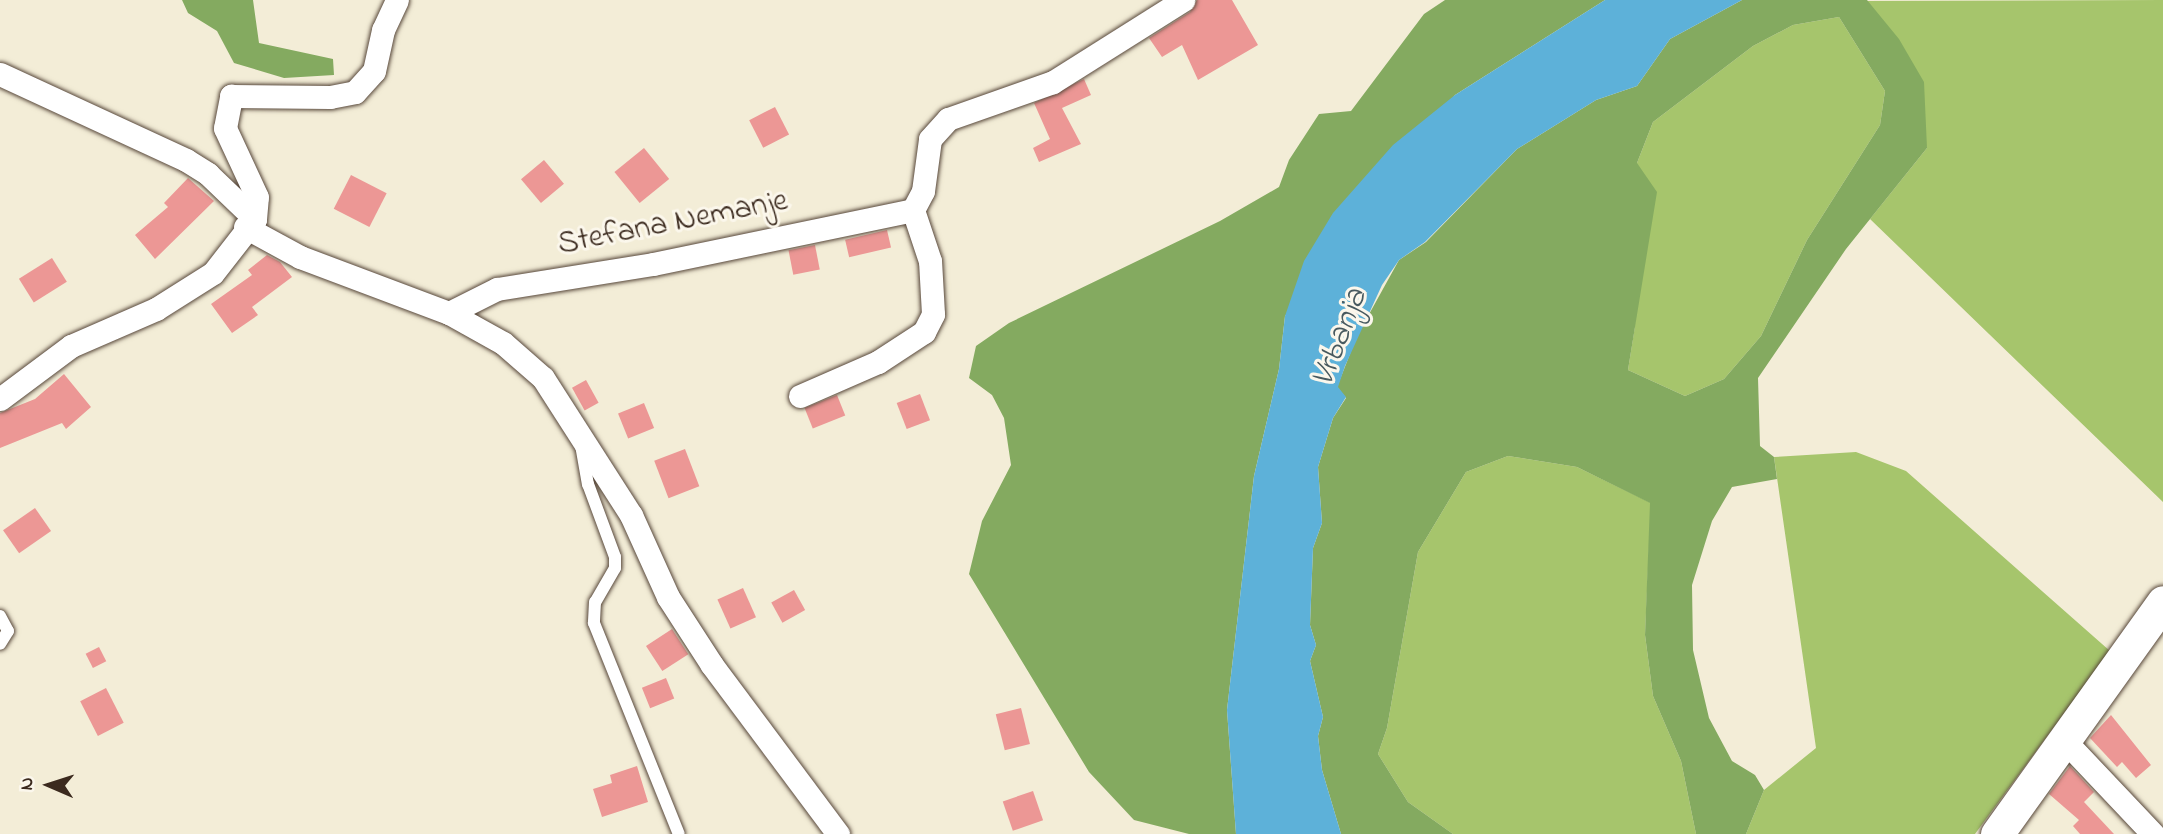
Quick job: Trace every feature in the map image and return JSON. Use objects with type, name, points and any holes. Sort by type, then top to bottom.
[{"type":"street","points":[[0,399],[71,346],[156,309],[193,287],[220,265],[250,223],[257,197],[225,128],[231,96],[330,97],[355,92],[374,71],[383,30],[397,0]]},
{"type":"street","points":[[800,396],[878,362],[924,332],[933,314],[930,261],[913,210],[923,191],[930,139],[948,119],[1053,82],[1183,0]]},
{"type":"street","points":[[0,74],[186,160],[208,174],[250,223],[300,257],[449,313],[503,343],[543,378],[631,515],[683,620],[838,834]]},
{"type":"street","name":"Stefana Nemanje","points":[[449,313],[497,289],[653,264],[913,210]]},
{"type":"street","points":[[1997,834],[2163,602]]},
{"type":"street","points":[[2065,741],[2152,834]]},
{"type":"lane","points":[[583,439],[582,467],[615,557],[615,568],[595,602],[594,623],[679,834]]},
{"type":"lane","points":[[0,616],[8,631],[0,644]]},
{"type":"green space","points":[[182,0],[253,0],[259,43],[333,59],[334,75],[284,78],[234,63],[217,31],[188,13]]},
{"type":"green space","points":[[1445,0],[1605,0],[1455,95],[1285,316],[1279,369],[1254,476],[1227,710],[1236,834],[1189,834],[1134,820],[1089,772],[969,574],[982,521],[1011,465],[1004,418],[992,395],[969,378],[976,346],[1009,323],[1220,221],[1279,187],[1289,160],[1319,114],[1351,111],[1424,14]]},
{"type":"green space","points":[[1742,0],[1867,0],[1899,39],[1924,82],[1927,148],[1846,249],[1758,378],[1760,446],[1774,457],[1777,479],[1732,487],[1712,521],[1692,585],[1693,650],[1709,718],[1732,761],[1755,775],[1764,790],[1746,834],[1696,834],[1681,761],[1653,696],[1645,635],[1650,503],[1577,467],[1508,456],[1466,472],[1418,552],[1387,728],[1378,754],[1408,802],[1453,834],[1341,834],[1322,770],[1318,736],[1323,717],[1310,661],[1316,645],[1310,625],[1313,548],[1322,523],[1318,467],[1333,418],[1346,398],[1337,387],[1357,336],[1399,260],[1426,242],[1517,149],[1596,100],[1637,86],[1670,39]],"holes":[[[1839,17],[1885,91],[1880,125],[1807,240],[1761,336],[1724,379],[1685,396],[1628,370],[1657,192],[1637,163],[1653,122],[1753,46],[1793,25]]]},
{"type":"green space","points":[[2163,0],[2163,502],[1870,219],[1927,148],[1865,1]]},
{"type":"green space","points":[[1839,17],[1885,91],[1880,125],[1807,240],[1761,336],[1724,379],[1685,396],[1628,370],[1635,326],[1637,163],[1653,122],[1753,46],[1793,25]]},
{"type":"green space","points":[[1856,452],[1906,471],[2110,651],[1975,834],[1746,834],[1764,790],[1816,748],[1774,457]]},
{"type":"green space","points":[[1508,456],[1577,467],[1651,503],[1645,635],[1653,696],[1681,761],[1696,834],[1453,834],[1408,802],[1378,754],[1387,728],[1418,552],[1466,472]]},
{"type":"water","name":"Vrbanja","points":[[1605,0],[1742,0],[1670,39],[1637,86],[1596,100],[1517,149],[1425,242],[1399,260],[1382,285],[1345,366],[1338,387],[1346,397],[1333,418],[1318,467],[1322,523],[1313,548],[1310,625],[1316,645],[1310,661],[1323,717],[1318,736],[1322,770],[1341,834],[1236,834],[1227,710],[1254,476],[1279,369],[1285,316],[1304,261],[1333,213],[1393,145],[1455,95]]},
{"type":"building","points":[[1197,0],[1232,0],[1258,45],[1198,80],[1182,45],[1162,57],[1149,38],[1190,12]]},
{"type":"building","points":[[1084,79],[1091,95],[1062,108],[1081,144],[1039,162],[1033,148],[1050,139],[1034,103]]},
{"type":"building","points":[[775,107],[789,135],[763,148],[749,120]]},
{"type":"building","points":[[644,148],[669,179],[640,203],[614,172]]},
{"type":"building","points":[[544,160],[564,184],[541,203],[521,179]]},
{"type":"building","points":[[351,175],[387,193],[369,227],[334,209]]},
{"type":"building","points":[[188,178],[214,201],[155,259],[135,235],[168,207],[164,203]]},
{"type":"building","points":[[887,230],[891,248],[849,257],[845,240]]},
{"type":"building","points":[[815,245],[820,270],[793,275],[788,250]]},
{"type":"building","points":[[267,255],[280,262],[292,277],[252,307],[258,315],[232,333],[211,304],[252,275],[248,270]]},
{"type":"building","points":[[52,258],[67,282],[34,302],[19,279]]},
{"type":"building","points":[[64,374],[91,407],[66,429],[62,423],[0,448],[0,413],[35,399]]},
{"type":"building","points":[[586,380],[599,403],[585,410],[572,388]]},
{"type":"building","points":[[920,394],[930,420],[907,429],[897,403]]},
{"type":"building","points":[[837,395],[845,415],[813,429],[805,408]]},
{"type":"building","points":[[644,403],[654,428],[628,439],[618,413]]},
{"type":"building","points":[[685,449],[699,486],[669,498],[654,461]]},
{"type":"building","points":[[35,508],[51,531],[19,553],[3,530]]},
{"type":"building","points":[[743,588],[756,617],[730,629],[717,599]]},
{"type":"building","points":[[794,590],[805,610],[782,623],[771,603]]},
{"type":"building","points":[[672,629],[688,654],[662,671],[646,646]]},
{"type":"building","points":[[99,647],[106,661],[93,668],[86,654]]},
{"type":"building","points":[[666,678],[674,698],[650,708],[642,688]]},
{"type":"building","points":[[106,688],[124,723],[98,736],[80,701]]},
{"type":"building","points":[[1021,708],[1030,744],[1005,750],[996,714]]},
{"type":"building","points":[[2111,715],[2151,765],[2136,778],[2122,762],[2117,767],[2090,738]]},
{"type":"building","points":[[637,766],[648,802],[602,817],[593,789],[612,783],[610,775]]},
{"type":"building","points":[[2070,766],[2094,792],[2084,802],[2114,834],[2080,834],[2073,826],[2079,820],[2049,794]]},
{"type":"building","points":[[1033,791],[1043,820],[1013,831],[1003,801]]}]
